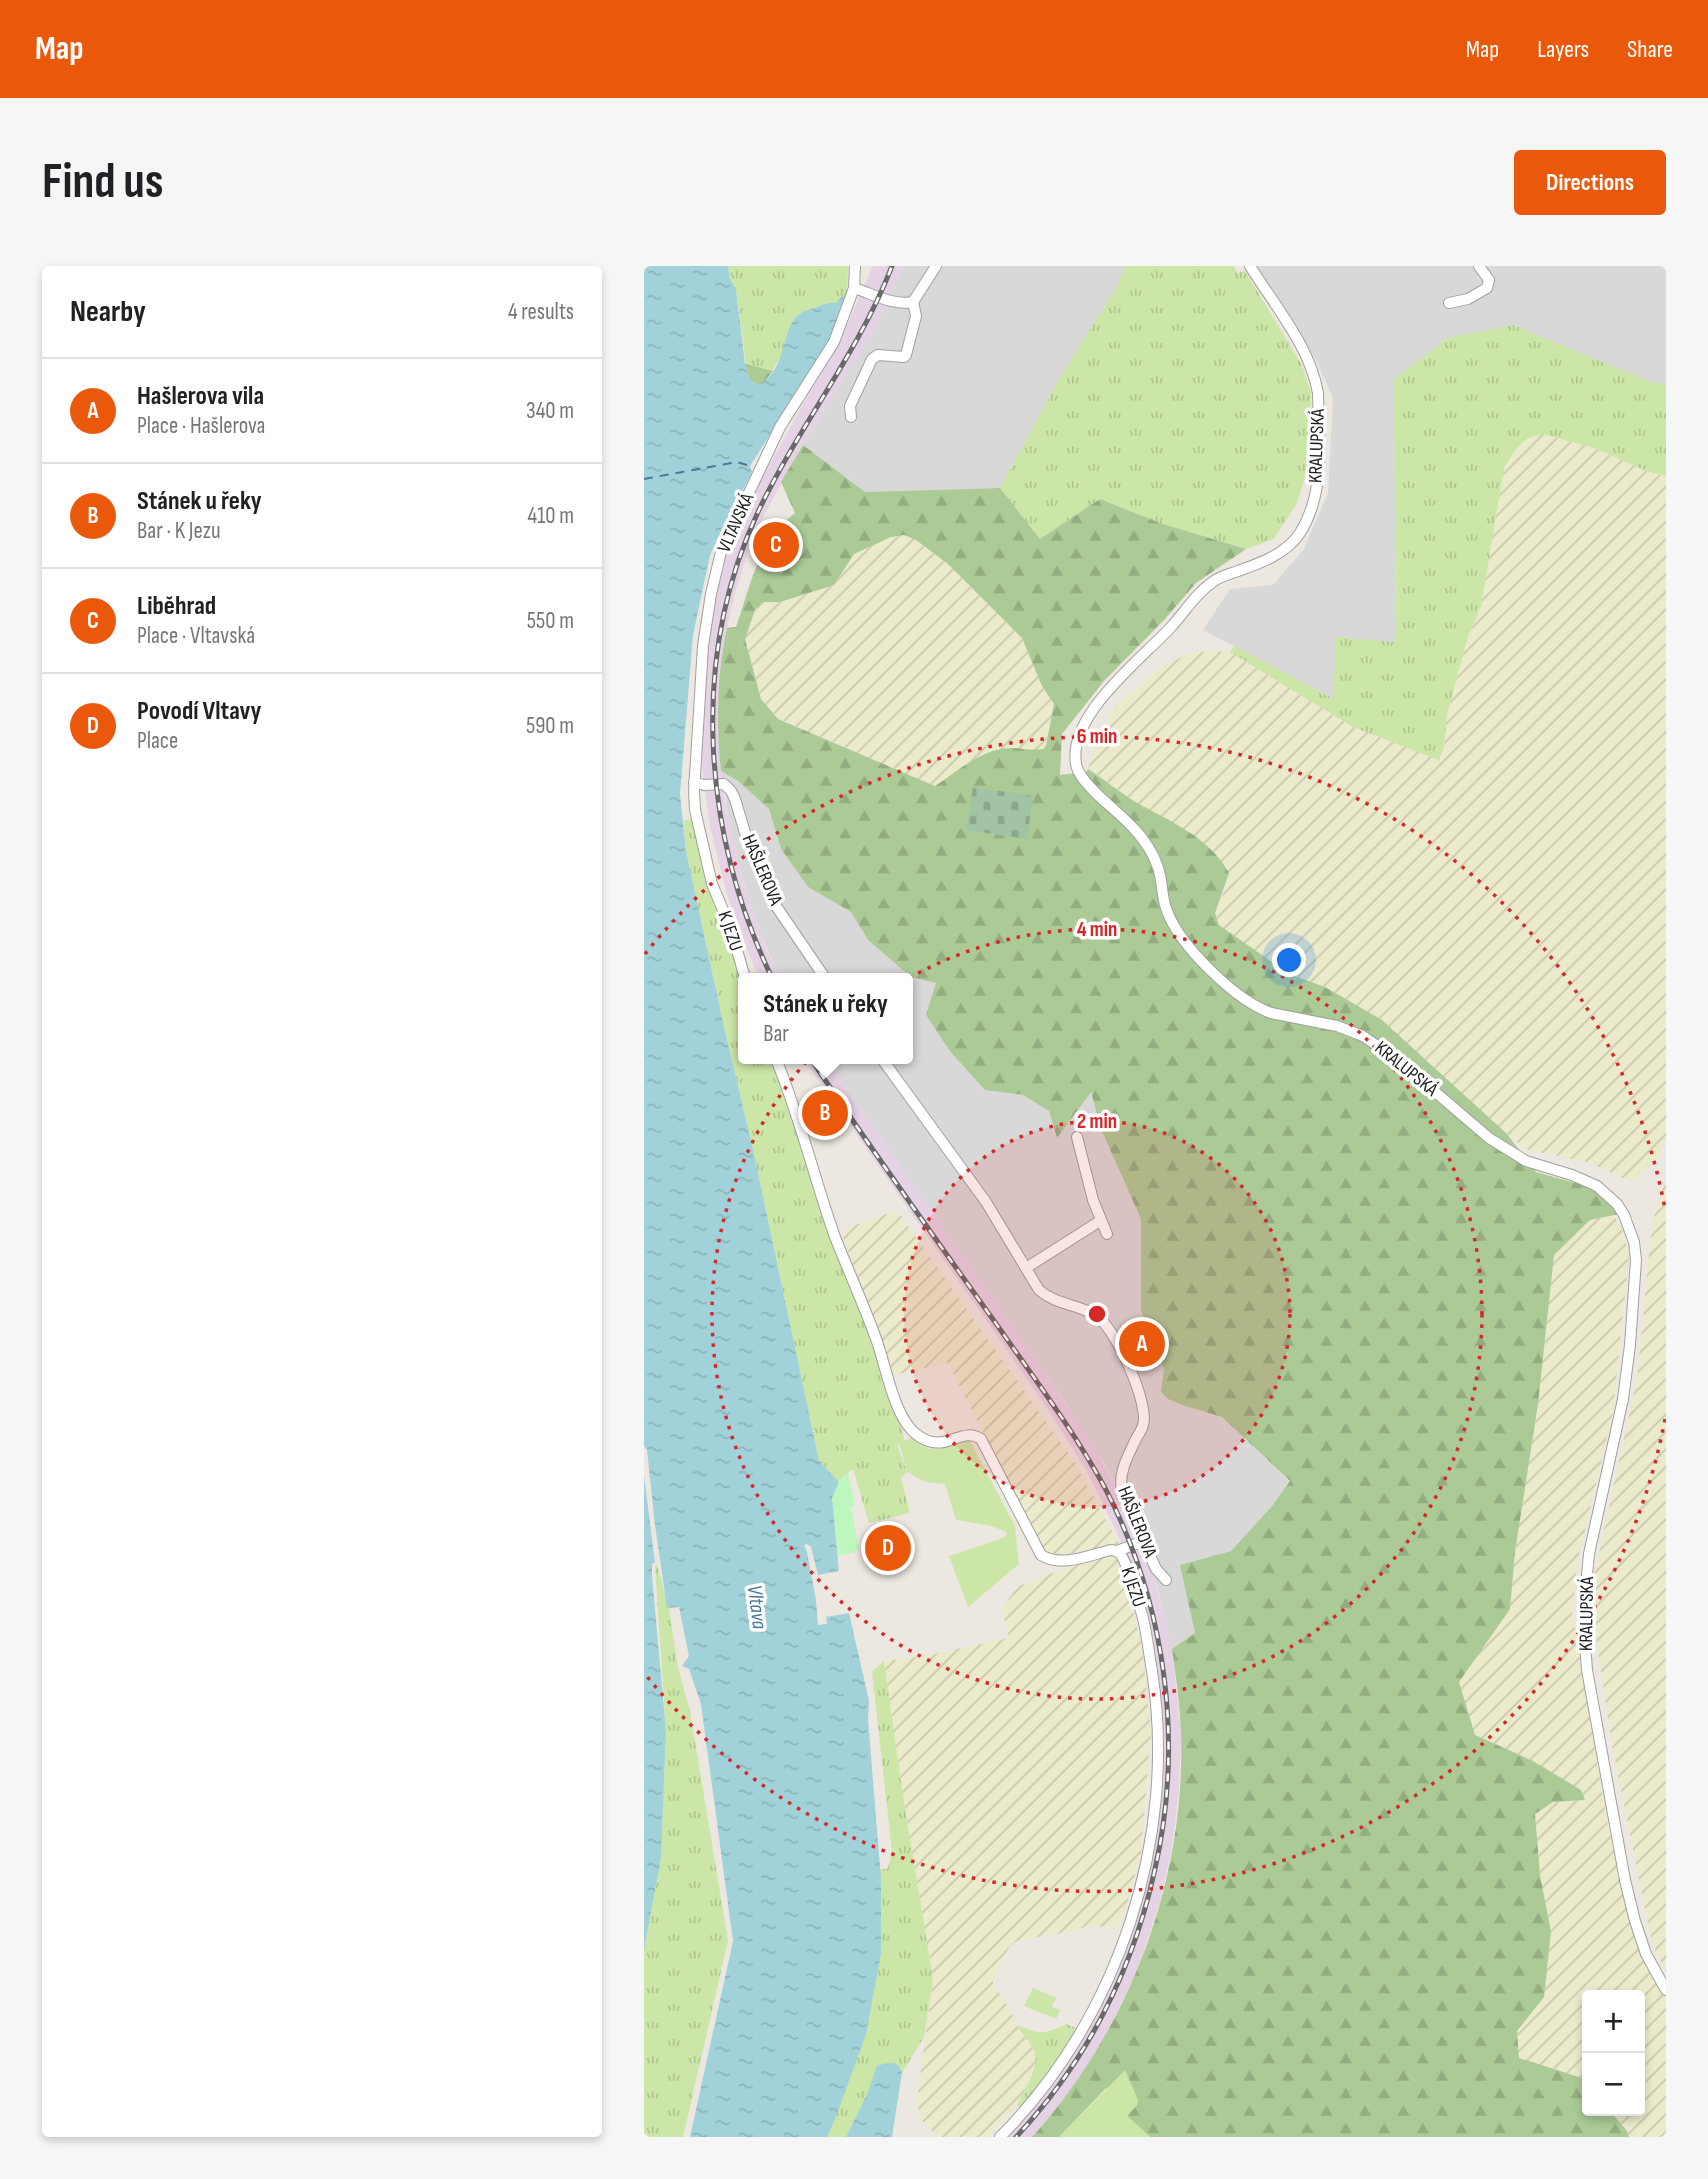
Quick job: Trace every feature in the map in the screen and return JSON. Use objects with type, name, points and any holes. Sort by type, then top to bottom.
[{"type":"street","name":"VLTAVSKÁ","points":[[712,884],[695,810],[694,782],[699,681],[711,594],[721,552],[780,427],[834,342],[854,288],[855,266]]},
{"type":"street","points":[[854,288],[889,301],[913,302],[936,266]]},
{"type":"street","name":"KRALUPSKÁ","points":[[1250,266],[1293,333],[1316,380],[1318,477],[1312,505],[1303,528],[1289,546],[1265,561],[1215,580],[1200,592],[1170,628],[1120,676],[1083,728],[1077,749],[1078,769],[1088,785],[1148,844],[1160,871],[1166,909],[1177,932],[1233,991],[1271,1013],[1337,1026],[1363,1035],[1399,1061],[1489,1139],[1526,1161],[1597,1186],[1616,1203],[1624,1215],[1634,1242],[1636,1260],[1630,1345],[1623,1399],[1589,1554],[1583,1616],[1587,1670],[1634,1921],[1646,1954],[1666,1990]]},
{"type":"street","points":[[1449,303],[1468,299],[1487,288],[1489,280],[1479,266]]},
{"type":"street","points":[[851,417],[850,405],[872,359],[878,355],[906,355],[916,316],[913,302]]},
{"type":"street","name":"HAŠLEROVA","points":[[694,782],[704,785],[724,784],[732,790],[746,836],[776,906],[822,973]]},
{"type":"street","name":"K JEZU","points":[[712,884],[731,929],[744,973]]},
{"type":"street","name":"K JEZU","points":[[778,1064],[796,1110],[835,1237],[876,1338],[906,1425],[930,1443],[936,1444],[969,1435],[981,1439],[1041,1555],[1048,1560],[1060,1562],[1111,1550],[1117,1551],[1123,1559],[1143,1616],[1154,1688],[1157,1780],[1147,1855],[1137,1899],[1120,1949],[1091,2013],[1065,2060],[1000,2137]]},
{"type":"street","name":"HAŠLEROVA","points":[[886,1064],[986,1202],[1039,1290],[1048,1299],[1096,1314],[1110,1329],[1122,1350],[1140,1397],[1144,1424],[1120,1479],[1122,1491],[1156,1569],[1166,1580]]},
{"type":"street","points":[[1077,1137],[1100,1221],[1107,1234]]},
{"type":"street","points":[[1026,1268],[1100,1221]]},
{"type":"street","points":[[1117,1551],[1144,1541]]},
{"type":"shaded area","points":[[873,266],[903,266],[875,330],[803,445],[764,515],[735,592],[725,637],[718,715],[725,803],[744,885],[764,944],[778,973],[757,973],[726,891],[710,826],[701,760],[702,673],[717,587],[731,543],[765,473],[847,325]]},
{"type":"shaded area","points":[[903,266],[1125,266],[1118,284],[1058,381],[1000,488],[865,492],[803,445],[875,330]]},
{"type":"shaded area","points":[[1256,266],[1666,266],[1666,385],[1651,382],[1394,379],[1396,642],[1334,699],[1203,630],[1230,589],[1273,585],[1304,549],[1328,493],[1333,398],[1317,362]]},
{"type":"shaded area","points":[[721,771],[738,781],[769,809],[781,849],[808,887],[851,912],[868,940],[936,983],[985,1089],[1023,1095],[1049,1111],[1056,1137],[1090,1091],[1100,1127],[1141,1219],[1141,1310],[1164,1369],[1185,1406],[1222,1417],[1290,1482],[1231,1551],[1181,1565],[1195,1633],[1172,1649],[1158,1590],[1127,1507],[1105,1464],[1062,1397],[829,1064],[913,1064],[913,973],[778,973],[757,925],[729,822]]},
{"type":"shaded area","points":[[807,1064],[829,1064],[1093,1444],[1127,1507],[1145,1550],[1172,1649],[1181,1734],[1179,1791],[1171,1852],[1160,1901],[1135,1976],[1103,2040],[1077,2082],[1032,2137],[1007,2137],[1034,2107],[1074,2052],[1087,2031],[1128,1942],[1162,1735],[1128,1556],[1088,1473],[1047,1408]]},
{"type":"green space","points":[[728,266],[848,266],[847,298],[790,328],[784,353],[767,378],[747,372],[736,289],[730,279]]},
{"type":"green space","points":[[1125,266],[1234,266],[1237,273],[1245,271],[1302,365],[1311,393],[1309,464],[1297,503],[1274,539],[1246,549],[1160,523],[1100,499],[1040,539],[1000,488],[1058,381],[1118,284]]},
{"type":"green space","points":[[1513,325],[1651,382],[1666,385],[1666,476],[1646,471],[1594,448],[1543,434],[1528,438],[1516,449],[1504,468],[1481,606],[1467,639],[1447,715],[1444,747],[1439,760],[1353,727],[1230,652],[1234,646],[1334,699],[1335,637],[1396,642],[1394,379],[1448,338]]},
{"type":"green space","points":[[745,364],[773,371],[758,385],[750,380]]},
{"type":"green space","points":[[1543,434],[1594,448],[1646,471],[1666,476],[1666,1139],[1655,1162],[1634,1180],[1625,1179],[1590,1163],[1526,1149],[1325,987],[1289,974],[1219,925],[1215,913],[1229,879],[1132,800],[1088,769],[1095,746],[1114,707],[1159,669],[1185,655],[1208,651],[1230,652],[1353,727],[1444,747],[1447,715],[1467,639],[1481,606],[1504,468],[1516,449],[1528,438]]},
{"type":"green space","points":[[803,445],[865,492],[1000,488],[1040,539],[1100,499],[1160,523],[1246,549],[1196,583],[1104,681],[1062,734],[1060,775],[1086,772],[1088,769],[1134,801],[1199,839],[1221,860],[1229,873],[1215,913],[1219,925],[1289,974],[1325,987],[1382,1020],[1507,1134],[1536,1172],[1600,1190],[1619,1214],[1590,1220],[1554,1255],[1538,1404],[1515,1552],[1510,1609],[1459,1682],[1475,1735],[1533,1761],[1581,1790],[1585,1800],[1553,1802],[1535,1814],[1540,1875],[1551,1932],[1544,1997],[1517,2031],[1519,2058],[1582,2078],[1582,2116],[1614,2116],[1629,2137],[1150,2137],[1127,2116],[1137,2105],[1106,2088],[1059,2137],[1032,2137],[1067,2095],[1124,2000],[1162,1897],[1174,1843],[1180,1789],[1181,1734],[1172,1649],[1195,1633],[1180,1565],[1231,1551],[1272,1506],[1290,1481],[1222,1417],[1185,1406],[1168,1399],[1161,1392],[1164,1369],[1141,1310],[1141,1219],[1100,1127],[1091,1092],[1057,1138],[1049,1111],[1023,1095],[985,1090],[949,1050],[926,1015],[936,983],[913,977],[913,973],[906,973],[868,940],[851,912],[808,887],[781,849],[769,809],[738,781],[721,771],[718,699],[727,628],[736,627],[757,565],[782,524],[795,513],[781,482]],"holes":[[[904,535],[916,540],[948,564],[1022,638],[1042,686],[1054,704],[1046,746],[1035,750],[1010,748],[989,752],[935,786],[778,719],[761,699],[745,639],[755,610],[764,602],[780,602],[834,585],[854,554],[891,537]]]},
{"type":"green space","points":[[904,535],[916,540],[948,564],[1022,638],[1042,686],[1054,704],[1046,746],[1043,749],[1034,751],[1010,748],[991,751],[969,762],[936,787],[778,718],[761,699],[745,639],[755,610],[764,602],[780,602],[834,585],[854,554],[890,537]]},
{"type":"green space","points":[[973,787],[1033,796],[1027,839],[966,830]]},
{"type":"green space","points":[[696,817],[742,973],[738,973],[738,1064],[778,1064],[897,1402],[904,1441],[897,1445],[907,1472],[901,1478],[910,1513],[869,1523],[853,1469],[839,1482],[819,1462],[686,851],[684,821]]},
{"type":"green space","points":[[1666,1178],[1666,1969],[1657,1955],[1650,1934],[1612,1745],[1592,1612],[1594,1576],[1637,1379],[1652,1224]]},
{"type":"green space","points":[[893,1212],[901,1216],[1075,1463],[1119,1544],[1057,1556],[1044,1552],[948,1363],[893,1375],[843,1237],[850,1227]]},
{"type":"green space","points":[[1614,1216],[1623,1231],[1629,1256],[1613,1412],[1578,1559],[1572,1611],[1608,1827],[1635,1936],[1666,1999],[1666,2137],[1629,2137],[1614,2116],[1645,2116],[1645,1990],[1582,1990],[1582,2078],[1519,2059],[1517,2031],[1544,1997],[1551,1933],[1540,1875],[1535,1814],[1553,1802],[1584,1800],[1533,1761],[1475,1735],[1459,1682],[1510,1609],[1515,1552],[1538,1404],[1554,1255],[1590,1219]]},
{"type":"green space","points":[[911,1438],[930,1449],[969,1439],[1015,1526],[1019,1564],[968,1607],[949,1556],[1006,1537],[1007,1532],[991,1526],[956,1520],[945,1484],[925,1482],[907,1472],[899,1443]]},
{"type":"green space","points":[[848,1472],[855,1504],[851,1508],[859,1548],[852,1553],[838,1556],[832,1498],[839,1482]]},
{"type":"green space","points":[[1110,1555],[1117,1558],[1123,1567],[1142,1648],[1151,1732],[1141,1853],[1123,1918],[1115,1929],[1091,1925],[1069,1932],[1019,1940],[1011,1945],[993,1979],[993,1985],[1035,2051],[1029,2083],[1017,2105],[987,2137],[938,2137],[919,2117],[917,2100],[933,1979],[884,1661],[930,1655],[1009,1638],[1002,1609],[1017,1587],[1057,1571]]},
{"type":"green space","points":[[655,1565],[669,1608],[678,1668],[690,1711],[728,1941],[683,2137],[644,2137],[644,1950],[661,1858],[666,1731]]},
{"type":"green space","points":[[884,1661],[933,1979],[924,2037],[902,2073],[900,2067],[876,2067],[868,2092],[846,2137],[827,2137],[836,2117],[881,1954],[880,1870],[888,1868],[892,1851],[872,1672]]},
{"type":"green space","points":[[1033,1988],[1057,1998],[1052,2005],[1060,2010],[1056,2019],[1024,2006]]},
{"type":"green space","points":[[1066,2024],[1076,2028],[1069,2048],[1021,2108],[1017,2105],[1030,2080],[1035,2053],[1017,2025],[1042,2032]]},
{"type":"green space","points":[[1125,2070],[1138,2100],[1127,2116],[1150,2137],[1059,2137]]},
{"type":"water","name":"Vltava","points":[[644,266],[728,266],[730,279],[736,289],[745,364],[750,380],[758,385],[774,371],[797,316],[825,304],[836,303],[842,296],[847,298],[827,345],[750,466],[752,472],[710,555],[693,635],[680,794],[686,851],[819,1461],[839,1482],[832,1498],[839,1571],[818,1575],[811,1547],[804,1545],[816,1600],[818,1625],[827,1624],[826,1617],[849,1613],[869,1701],[868,1719],[881,1879],[881,1954],[866,2034],[827,2137],[690,2137],[733,1941],[701,1704],[689,1669],[682,1666],[689,1656],[679,1607],[667,1608],[647,1450],[644,1446]]},
{"type":"water","points":[[644,1475],[655,1563],[652,1564],[652,1576],[666,1731],[661,1858],[644,1950]]},
{"type":"water","points":[[895,2063],[902,2073],[892,2137],[846,2137],[868,2092],[876,2067]]},
{"type":"ferry route","points":[[644,479],[737,462],[750,466]]},
{"type":"railway","points":[[770,973],[749,923],[731,865],[719,806],[713,746],[714,686],[721,627],[736,568],[758,512],[791,450],[862,330],[892,266]]},
{"type":"railway","points":[[814,1064],[1053,1405],[1093,1467],[1126,1533],[1143,1579],[1155,1626],[1164,1674],[1168,1772],[1164,1821],[1146,1906],[1134,1943],[1104,2012],[1065,2077],[1016,2137]]},
{"type":"place","name":"Liběhrad","points":[[776,545]]},
{"type":"place","name":"Stánek u řeky","points":[[825,1113]]},
{"type":"place","name":"Hašlerova vila","points":[[1142,1344]]},
{"type":"place","name":"Povodí Vltavy","points":[[888,1548]]}]
